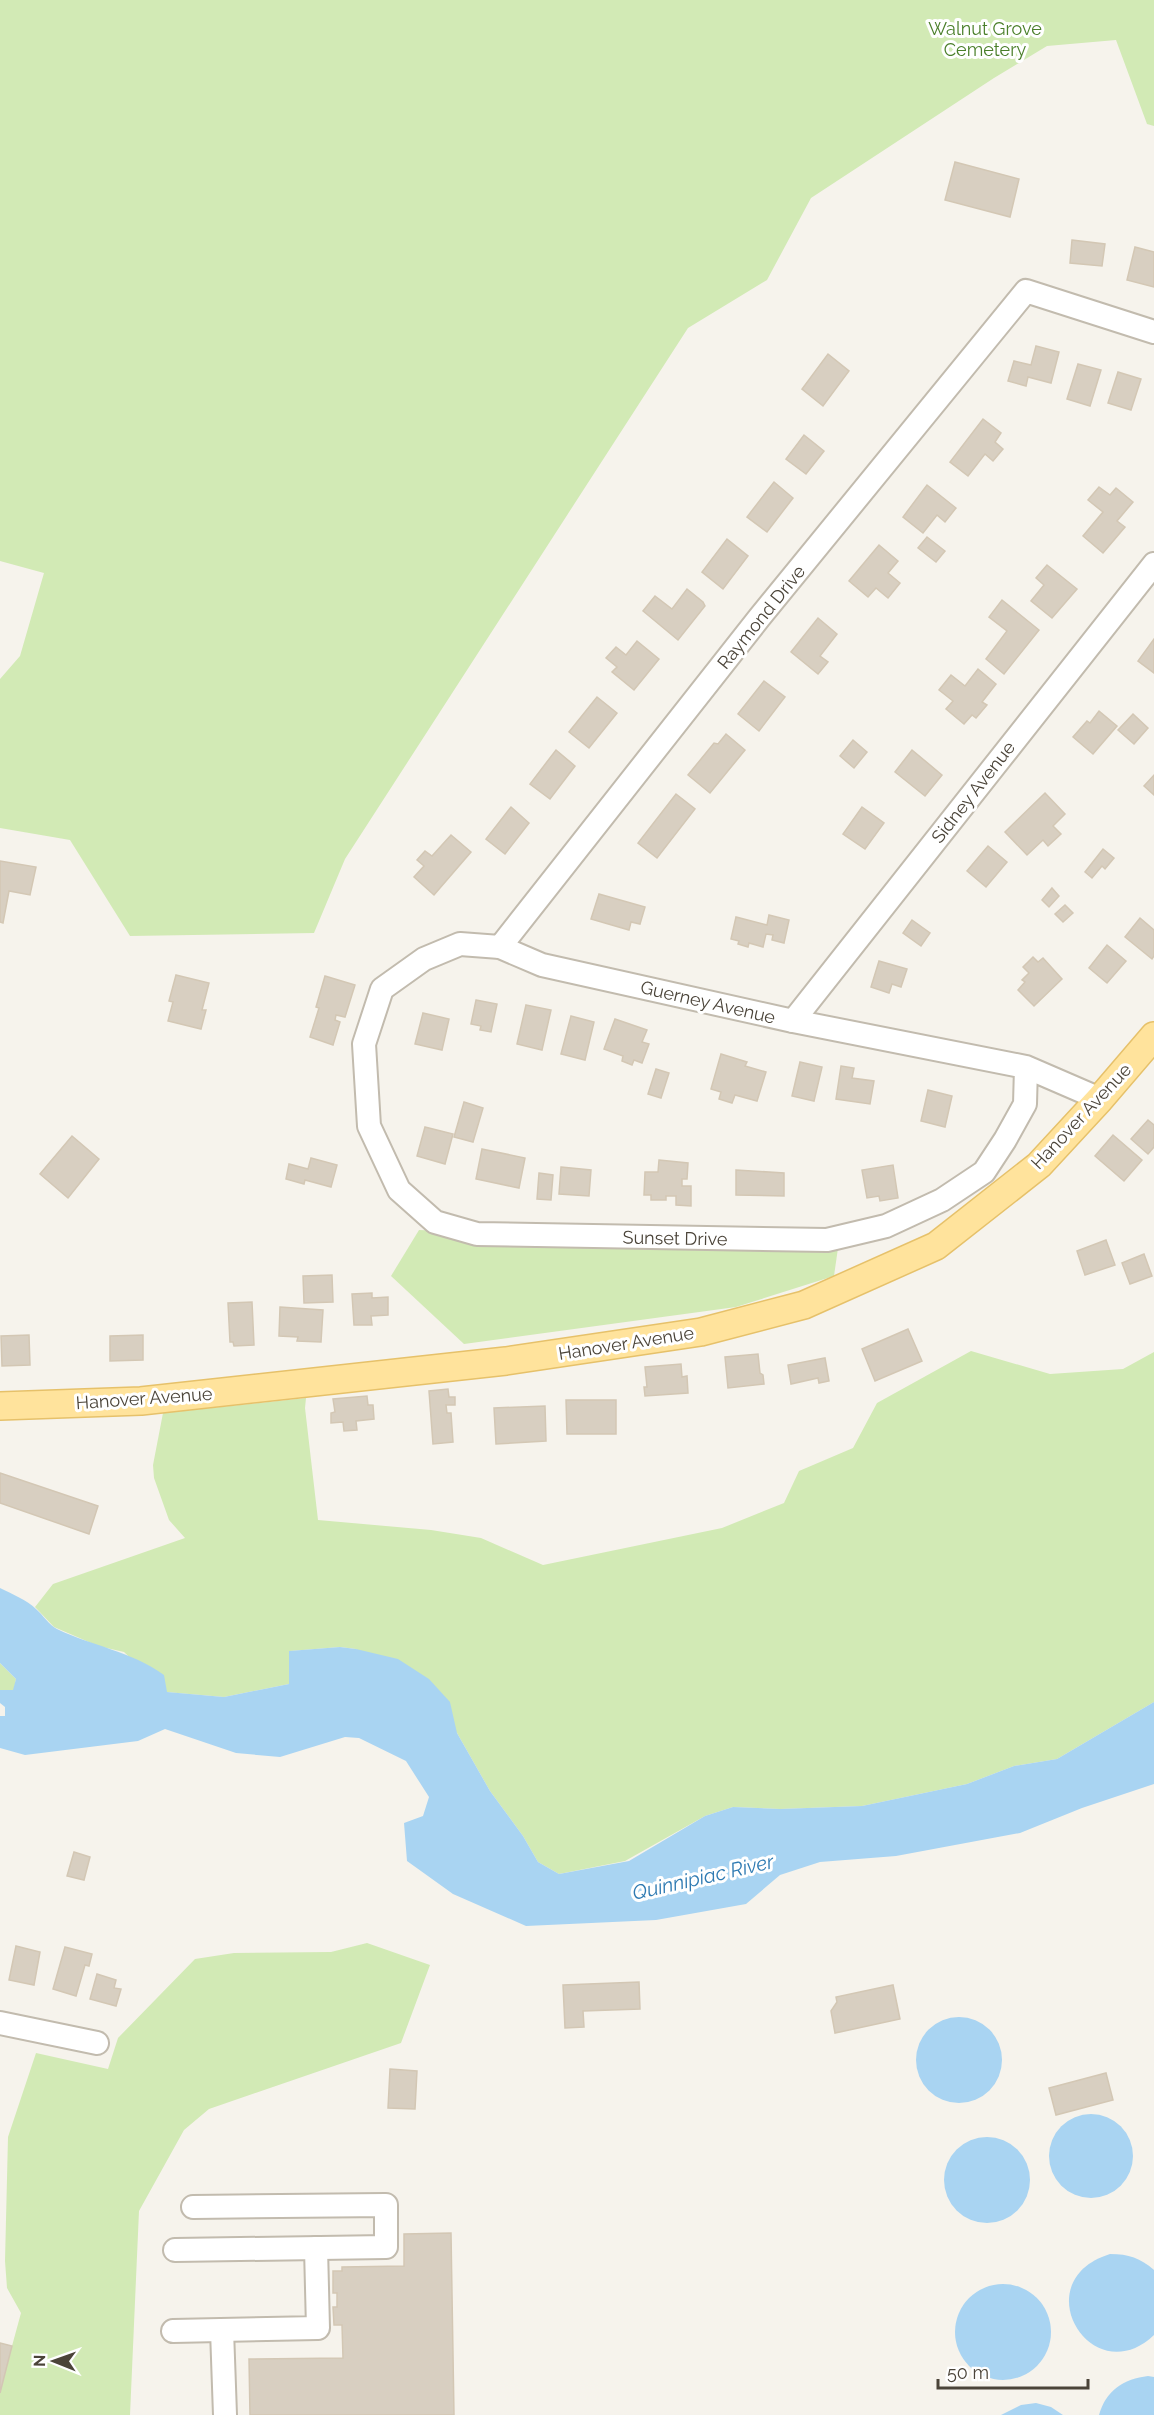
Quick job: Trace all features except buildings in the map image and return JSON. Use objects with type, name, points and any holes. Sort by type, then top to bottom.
[{"type":"main road","name":"Hanover Avenue","points":[[0,1406],[141,1401],[506,1362],[701,1332],[804,1305],[936,1246],[1039,1165],[1154,1036]]},
{"type":"street","name":"Raymond Drive","points":[[500,947],[759,618],[1026,291],[1154,332]]},
{"type":"street","name":"Sidney Avenue","points":[[793,1021],[1154,564]]},
{"type":"street","name":"Guerney Avenue","points":[[364,1044],[382,989],[424,959],[460,944],[500,947],[542,965],[793,1021],[1026,1066],[1100,1099]]},
{"type":"street","name":"Sunset Drive","points":[[364,1044],[369,1126],[399,1190],[435,1222],[477,1234],[827,1240],[886,1226],[942,1200],[984,1172],[1025,1104],[1026,1066]]},
{"type":"street","points":[[0,2023],[97,2043]]},
{"type":"street","points":[[175,2250],[386,2247],[386,2205],[193,2207]]},
{"type":"street","points":[[173,2331],[318,2328],[316,2248]]},
{"type":"street","points":[[222,2330],[225,2415]]},
{"type":"green space","name":"Walnut Grove Cemetery","points":[[0,0],[1154,0],[1154,126],[1147,124],[1116,40],[1047,46],[811,198],[767,280],[688,328],[345,859],[314,933],[130,936],[70,840],[0,828],[0,679],[20,656],[44,573],[0,561]]},
{"type":"green space","points":[[419,1230],[838,1248],[834,1276],[736,1307],[464,1344],[391,1276]]},
{"type":"green space","points":[[971,1351],[1050,1374],[1123,1369],[1154,1352],[1154,1702],[1057,1759],[1014,1766],[967,1784],[862,1806],[780,1809],[733,1807],[705,1816],[625,1861],[559,1874],[538,1862],[523,1836],[490,1791],[457,1733],[356,1649],[340,1647],[290,1651],[289,1684],[224,1697],[166,1692],[124,1652],[98,1646],[54,1627],[35,1607],[53,1584],[185,1538],[169,1520],[154,1478],[153,1465],[163,1413],[306,1398],[305,1408],[318,1520],[431,1530],[481,1538],[543,1565],[722,1528],[784,1503],[799,1471],[853,1448],[877,1403]]},
{"type":"green space","points":[[0,1663],[16,1679],[14,1690],[0,1690]]},
{"type":"green space","points":[[367,1943],[430,1965],[401,2043],[209,2109],[184,2130],[139,2211],[130,2415],[0,2415],[0,2390],[21,2313],[7,2288],[5,2261],[8,2137],[36,2053],[108,2069],[118,2038],[195,1959],[234,1953],[331,1952]]},
{"type":"water","name":"Quinnipiac River","points":[[0,1588],[28,1603],[57,1629],[125,1654],[164,1675],[167,1692],[224,1697],[289,1684],[289,1651],[340,1647],[398,1659],[429,1679],[450,1702],[457,1733],[490,1791],[523,1836],[538,1862],[559,1874],[629,1861],[705,1816],[733,1807],[780,1809],[862,1806],[967,1784],[1014,1766],[1057,1759],[1154,1702],[1154,1784],[1082,1808],[1020,1833],[896,1856],[820,1862],[780,1875],[746,1904],[656,1920],[526,1926],[453,1894],[407,1861],[404,1823],[423,1816],[429,1797],[406,1761],[359,1738],[345,1737],[280,1757],[236,1753],[165,1729],[138,1741],[25,1755],[0,1748],[0,1716],[5,1716],[5,1707],[0,1703],[0,1690],[13,1690],[16,1679],[0,1663]]},
{"type":"water","points":[[959,2017],[983,2024],[995,2036],[1002,2060],[995,2084],[983,2096],[959,2103],[935,2096],[923,2084],[916,2060],[923,2036],[935,2024]]},
{"type":"water","points":[[1091,2114],[1107,2117],[1121,2126],[1130,2140],[1133,2156],[1130,2172],[1121,2186],[1107,2195],[1091,2198],[1075,2195],[1061,2186],[1052,2172],[1049,2156],[1052,2140],[1061,2126],[1075,2117]]},
{"type":"water","points":[[987,2137],[1011,2144],[1023,2156],[1030,2180],[1023,2204],[1011,2216],[987,2223],[963,2216],[951,2204],[944,2180],[951,2156],[963,2144]]},
{"type":"water","points":[[1110,2254],[1134,2258],[1154,2270],[1154,2335],[1131,2350],[1109,2351],[1090,2342],[1076,2327],[1069,2307],[1071,2286],[1084,2268]]},
{"type":"water","points":[[1003,2284],[1022,2287],[1037,2298],[1048,2313],[1051,2332],[1048,2351],[1037,2366],[1022,2377],[1003,2380],[984,2377],[969,2366],[958,2351],[955,2332],[958,2313],[969,2298],[984,2287]]},
{"type":"water","points":[[1154,2377],[1154,2415],[1099,2415],[1106,2399],[1117,2387],[1131,2380]]},
{"type":"water","points":[[1036,2403],[1051,2407],[1063,2415],[1001,2415],[1021,2405]]}]
